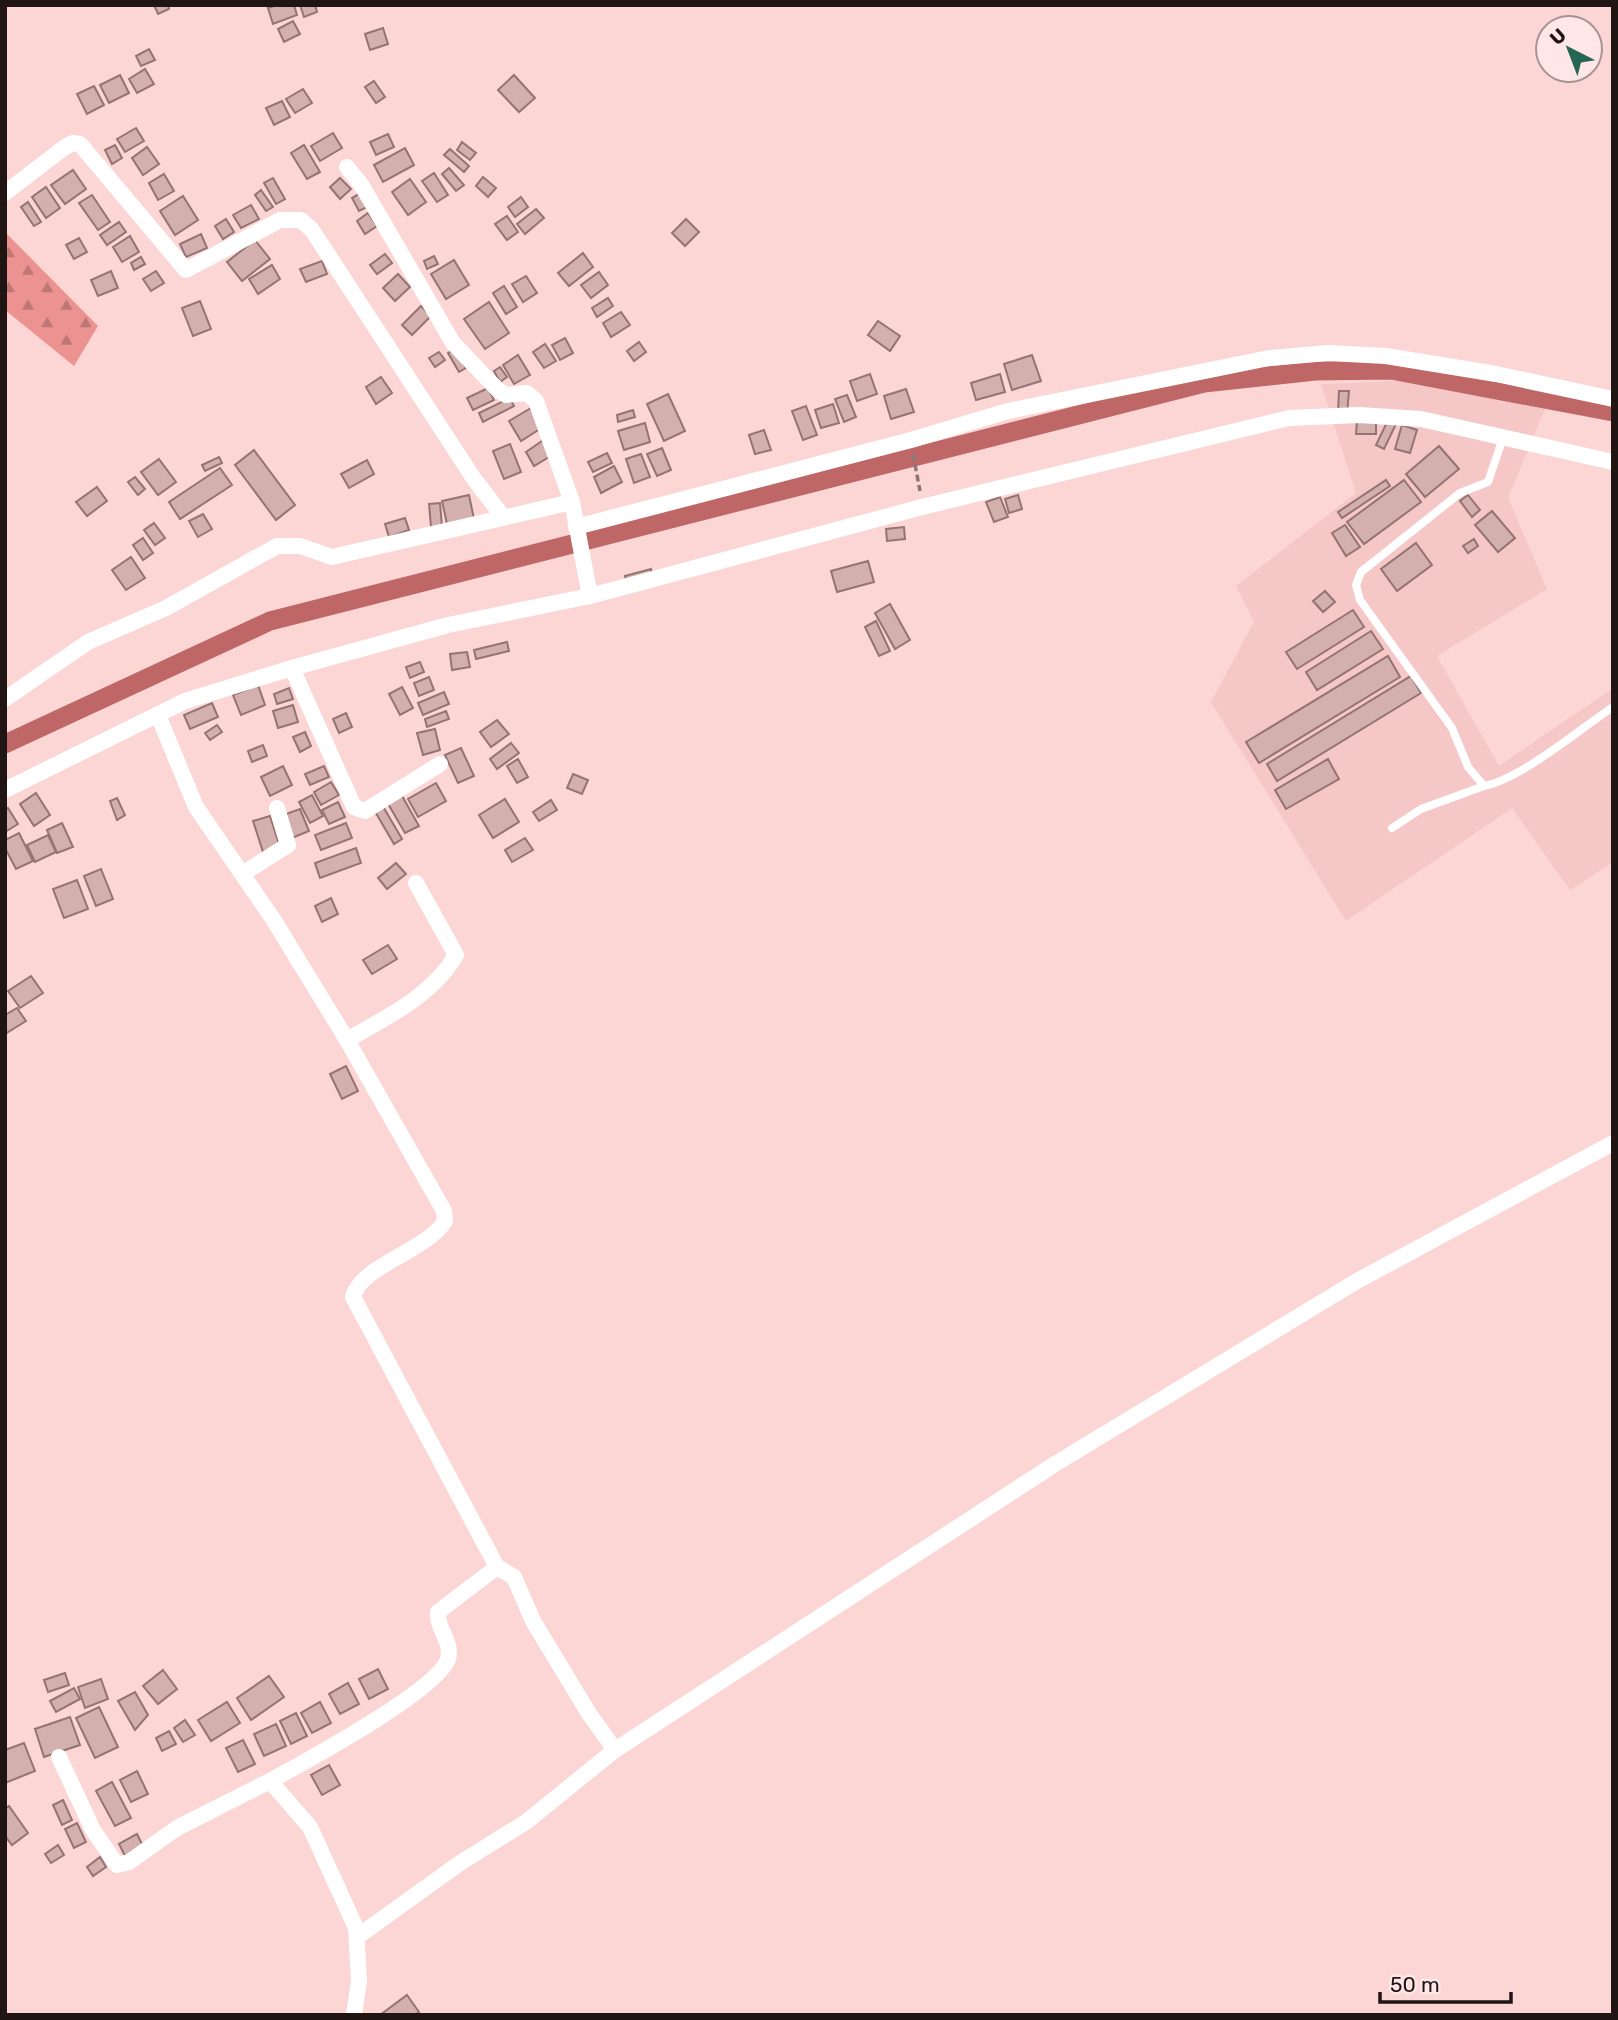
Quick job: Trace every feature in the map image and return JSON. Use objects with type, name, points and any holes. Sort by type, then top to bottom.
[{"type":"street","points":[[5,193],[65,147],[73,143],[80,144],[186,270],[281,220],[301,220],[318,239],[468,470],[504,518]]},
{"type":"street","points":[[347,167],[362,186],[453,343],[498,390],[506,395],[527,393],[536,401],[572,502],[590,596]]},
{"type":"street","points":[[578,532],[1008,411],[1269,358],[1328,353],[1386,356],[1496,374],[1613,399]]},
{"type":"street","points":[[5,790],[158,715],[221,688],[448,625],[590,596],[922,507],[1289,418],[1359,415],[1421,419],[1613,462]]},
{"type":"street","points":[[5,699],[88,642],[166,608],[277,546],[300,546],[332,557],[572,502]]},
{"type":"street","points":[[292,668],[354,807],[365,811],[440,764]]},
{"type":"street","points":[[158,715],[196,807],[242,874],[347,1040],[443,1211],[445,1221],[434,1234],[362,1282],[353,1297],[487,1542],[497,1567],[514,1577],[544,1641],[615,1750]]},
{"type":"street","points":[[242,874],[288,845],[277,808]]},
{"type":"street","points":[[347,1040],[420,995],[444,975],[456,955],[416,883]]},
{"type":"street","points":[[357,1937],[460,1863],[526,1822],[615,1750],[1055,1464],[1357,1281],[1613,1143]]},
{"type":"street","points":[[59,1757],[93,1830],[117,1865],[129,1862],[177,1828],[270,1781],[390,1709],[444,1667],[449,1652],[438,1612],[497,1567]]},
{"type":"street","points":[[270,1781],[310,1827],[356,1928],[359,1981],[354,2015]]},
{"type":"lane","points":[[1484,786],[1468,766],[1452,728],[1360,600],[1356,585],[1361,572],[1460,493],[1488,482],[1503,438]]},
{"type":"lane","points":[[1392,828],[1421,809],[1484,786],[1498,784],[1613,707]]},
{"type":"path","points":[[912,448],[919,480]]},
{"type":"shaded area","points":[[1448,379],[1549,399],[1508,498],[1547,589],[1437,656],[1499,766],[1613,688],[1613,862],[1570,890],[1512,808],[1346,921],[1211,702],[1254,622],[1236,586],[1356,493],[1321,384]]},
{"type":"green space","points":[[5,232],[98,326],[74,366],[5,310]]},
{"type":"building","points":[[154,5],[168,5],[169,9],[158,14]]},
{"type":"building","points":[[294,5],[297,15],[273,24],[268,8]]},
{"type":"building","points":[[300,5],[315,5],[317,12],[304,17]]},
{"type":"building","points":[[293,21],[300,34],[284,42],[278,29]]},
{"type":"building","points":[[383,28],[388,44],[370,50],[365,34]]},
{"type":"building","points":[[149,49],[155,60],[141,66],[136,56]]},
{"type":"building","points":[[145,69],[154,84],[137,93],[129,79]]},
{"type":"building","points":[[120,75],[129,93],[109,103],[100,85]]},
{"type":"building","points":[[514,75],[535,98],[519,112],[498,90]]},
{"type":"building","points":[[374,81],[385,97],[376,103],[365,87]]},
{"type":"building","points":[[94,86],[104,105],[87,114],[77,94]]},
{"type":"building","points":[[303,89],[312,103],[295,113],[286,99]]},
{"type":"building","points":[[282,101],[290,117],[274,125],[266,108]]},
{"type":"building","points":[[136,128],[144,141],[125,152],[117,139]]},
{"type":"building","points":[[333,133],[342,148],[320,161],[311,146]]},
{"type":"building","points":[[388,134],[394,147],[376,155],[370,142]]},
{"type":"building","points":[[462,142],[476,153],[470,160],[457,150]]},
{"type":"building","points":[[115,145],[122,158],[112,164],[105,150]]},
{"type":"building","points":[[304,145],[320,172],[307,179],[291,153]]},
{"type":"building","points":[[147,147],[159,164],[143,175],[132,158]]},
{"type":"building","points":[[405,148],[414,165],[383,182],[374,165]]},
{"type":"building","points":[[450,149],[469,166],[464,172],[444,155]]},
{"type":"building","points":[[449,168],[464,185],[456,191],[442,174]]},
{"type":"building","points":[[73,170],[86,189],[65,204],[51,185]]},
{"type":"building","points":[[434,173],[448,195],[437,202],[422,181]]},
{"type":"building","points":[[164,174],[174,191],[158,200],[149,183]]},
{"type":"building","points":[[483,177],[496,188],[488,197],[476,186]]},
{"type":"building","points":[[273,178],[285,199],[276,204],[264,183]]},
{"type":"building","points":[[340,178],[351,189],[340,199],[330,187]]},
{"type":"building","points":[[410,179],[426,202],[408,215],[392,192]]},
{"type":"building","points":[[46,187],[60,208],[46,218],[32,197]]},
{"type":"building","points":[[261,190],[273,207],[266,211],[255,195]]},
{"type":"building","points":[[361,193],[367,207],[359,211],[352,198]]},
{"type":"building","points":[[92,195],[110,222],[98,230],[79,203]]},
{"type":"building","points":[[183,196],[198,220],[175,235],[160,211]]},
{"type":"building","points":[[521,197],[528,207],[515,217],[508,207]]},
{"type":"building","points":[[28,202],[41,222],[34,226],[21,207]]},
{"type":"building","points":[[251,205],[259,219],[241,228],[233,215]]},
{"type":"building","points":[[536,209],[544,218],[525,234],[517,224]]},
{"type":"building","points":[[368,213],[377,226],[365,234],[357,221]]},
{"type":"building","points":[[507,216],[518,232],[507,240],[495,224]]},
{"type":"building","points":[[226,219],[234,232],[223,239],[215,226]]},
{"type":"building","points":[[686,219],[699,232],[685,246],[672,233]]},
{"type":"building","points":[[119,222],[126,232],[107,245],[100,235]]},
{"type":"building","points":[[201,234],[207,248],[186,257],[180,244]]},
{"type":"building","points":[[130,236],[139,252],[122,262],[113,247]]},
{"type":"building","points":[[79,238],[87,252],[74,259],[66,245]]},
{"type":"building","points":[[255,240],[270,259],[242,281],[227,262]]},
{"type":"building","points":[[583,253],[593,267],[569,286],[558,273]]},
{"type":"building","points":[[385,254],[392,263],[377,274],[370,265]]},
{"type":"building","points":[[434,256],[438,264],[427,269],[424,261]]},
{"type":"building","points":[[141,257],[145,264],[134,270],[131,263]]},
{"type":"building","points":[[454,260],[469,285],[446,299],[431,274]]},
{"type":"building","points":[[322,261],[327,274],[306,282],[300,269]]},
{"type":"building","points":[[272,265],[280,279],[258,294],[249,279]]},
{"type":"building","points":[[111,271],[118,288],[98,296],[91,280]]},
{"type":"building","points":[[156,271],[164,283],[151,291],[143,279]]},
{"type":"building","points":[[599,272],[608,285],[591,298],[581,285]]},
{"type":"building","points":[[398,274],[410,287],[395,301],[383,288]]},
{"type":"building","points":[[526,276],[537,293],[523,302],[512,284]]},
{"type":"building","points":[[504,286],[517,307],[506,314],[493,293]]},
{"type":"building","points":[[608,298],[613,306],[597,317],[592,308]]},
{"type":"building","points":[[200,301],[211,329],[193,336],[182,308]]},
{"type":"building","points":[[489,302],[509,333],[485,349],[464,319]]},
{"type":"building","points":[[421,306],[431,316],[412,335],[402,325]]},
{"type":"building","points":[[621,312],[630,325],[611,337],[603,323]]},
{"type":"building","points":[[878,321],[900,336],[890,351],[868,335]]},
{"type":"building","points":[[565,338],[573,353],[560,360],[552,345]]},
{"type":"building","points":[[639,342],[646,352],[634,361],[627,351]]},
{"type":"building","points":[[545,344],[556,361],[544,368],[533,352]]},
{"type":"building","points":[[455,349],[466,368],[459,372],[448,353]]},
{"type":"building","points":[[439,352],[445,360],[435,367],[429,358]]},
{"type":"building","points":[[518,355],[530,375],[514,384],[503,365]]},
{"type":"building","points":[[1032,355],[1041,381],[1012,390],[1004,364]]},
{"type":"building","points":[[500,367],[507,377],[500,382],[494,371]]},
{"type":"building","points":[[870,374],[877,394],[857,401],[850,381]]},
{"type":"building","points":[[1000,374],[1005,392],[976,400],[971,383]]},
{"type":"building","points":[[381,377],[392,393],[376,404],[366,387]]},
{"type":"building","points":[[488,388],[494,400],[473,410],[467,398]]},
{"type":"building","points":[[906,389],[914,412],[891,419],[884,396]]},
{"type":"building","points":[[1339,391],[1349,391],[1347,414],[1338,413]]},
{"type":"building","points":[[668,394],[685,431],[664,441],[647,404]]},
{"type":"building","points":[[847,395],[856,417],[844,422],[835,399]]},
{"type":"building","points":[[510,398],[514,406],[483,422],[479,413]]},
{"type":"building","points":[[833,404],[839,423],[821,428],[815,410]]},
{"type":"building","points":[[806,406],[817,435],[803,440],[792,411]]},
{"type":"building","points":[[531,408],[543,427],[521,441],[509,421]]},
{"type":"building","points":[[633,410],[635,417],[618,422],[617,415]]},
{"type":"building","points":[[1389,418],[1397,422],[1384,449],[1376,445]]},
{"type":"building","points":[[1357,421],[1376,422],[1376,434],[1356,434]]},
{"type":"building","points":[[645,423],[650,442],[624,450],[618,431]]},
{"type":"building","points":[[1402,425],[1417,430],[1410,453],[1395,449]]},
{"type":"building","points":[[764,430],[771,450],[755,454],[749,435]]},
{"type":"building","points":[[545,439],[554,454],[534,466],[526,452]]},
{"type":"building","points":[[510,444],[521,472],[504,479],[493,451]]},
{"type":"building","points":[[1439,446],[1459,469],[1425,497],[1406,474]]},
{"type":"building","points":[[662,448],[671,470],[657,476],[647,454]]},
{"type":"building","points":[[254,450],[295,505],[276,520],[235,465]]},
{"type":"building","points":[[607,453],[612,463],[593,472],[588,462]]},
{"type":"building","points":[[641,454],[650,477],[634,483],[626,459]]},
{"type":"building","points":[[219,457],[222,463],[205,471],[202,465]]},
{"type":"building","points":[[159,459],[176,482],[158,495],[141,472]]},
{"type":"building","points":[[367,460],[374,474],[349,488],[341,474]]},
{"type":"building","points":[[614,466],[622,482],[601,493],[594,477]]},
{"type":"building","points":[[220,468],[232,485],[180,519],[169,502]]},
{"type":"building","points":[[135,477],[145,489],[138,495],[128,482]]},
{"type":"building","points":[[1386,480],[1390,486],[1342,518],[1338,512]]},
{"type":"building","points":[[1404,480],[1421,502],[1364,544],[1347,522]]},
{"type":"building","points":[[97,487],[107,501],[87,516],[76,502]]},
{"type":"building","points":[[469,495],[474,519],[447,524],[442,501]]},
{"type":"building","points":[[1018,495],[1022,509],[1009,513],[1005,499]]},
{"type":"building","points":[[1468,495],[1480,510],[1472,517],[1460,501]]},
{"type":"building","points":[[1000,497],[1008,517],[994,522],[986,502]]},
{"type":"building","points":[[440,503],[442,527],[431,527],[429,504]]},
{"type":"building","points":[[1492,511],[1515,538],[1498,552],[1475,525]]},
{"type":"building","points":[[203,514],[212,529],[198,537],[189,521]]},
{"type":"building","points":[[405,518],[409,530],[389,537],[385,524]]},
{"type":"building","points":[[154,523],[165,538],[155,545],[144,530]]},
{"type":"building","points":[[1345,525],[1360,547],[1346,556],[1332,533]]},
{"type":"building","points":[[904,527],[905,539],[887,541],[886,529]]},
{"type":"building","points":[[143,538],[153,553],[143,560],[133,545]]},
{"type":"building","points":[[1474,539],[1478,546],[1468,553],[1463,546]]},
{"type":"building","points":[[1416,543],[1432,565],[1397,591],[1381,569]]},
{"type":"building","points":[[131,557],[145,578],[126,590],[112,570]]},
{"type":"building","points":[[868,561],[874,582],[837,592],[831,571]]},
{"type":"building","points":[[651,569],[653,577],[627,584],[625,576]]},
{"type":"building","points":[[1325,591],[1335,602],[1323,612],[1313,601]]},
{"type":"building","points":[[890,604],[910,640],[895,649],[875,613]]},
{"type":"building","points":[[1353,610],[1364,627],[1297,669],[1286,652]]},
{"type":"building","points":[[876,621],[890,651],[879,656],[865,627]]},
{"type":"building","points":[[1371,631],[1383,649],[1317,690],[1306,672]]},
{"type":"building","points":[[507,642],[509,651],[476,659],[474,650]]},
{"type":"building","points":[[467,652],[470,667],[452,670],[450,654]]},
{"type":"building","points":[[1388,656],[1400,677],[1259,763],[1246,742]]},
{"type":"building","points":[[420,662],[424,672],[410,678],[406,667]]},
{"type":"building","points":[[1411,676],[1421,693],[1277,781],[1267,764]]},
{"type":"building","points":[[429,677],[434,690],[419,696],[414,683]]},
{"type":"building","points":[[258,685],[265,705],[241,715],[233,695]]},
{"type":"building","points":[[402,687],[413,708],[400,715],[389,694]]},
{"type":"building","points":[[289,688],[293,699],[277,704],[274,694]]},
{"type":"building","points":[[444,692],[449,704],[423,715],[418,703]]},
{"type":"building","points":[[212,703],[218,717],[190,729],[184,715]]},
{"type":"building","points":[[293,705],[298,722],[278,728],[273,711]]},
{"type":"building","points":[[446,711],[449,719],[427,727],[425,719]]},
{"type":"building","points":[[346,713],[352,727],[339,733],[333,719]]},
{"type":"building","points":[[497,720],[509,734],[491,747],[480,732]]},
{"type":"building","points":[[217,725],[222,732],[210,740],[205,733]]},
{"type":"building","points":[[435,729],[440,750],[423,755],[417,733]]},
{"type":"building","points":[[305,732],[311,746],[300,752],[293,737]]},
{"type":"building","points":[[511,743],[519,753],[497,769],[490,759]]},
{"type":"building","points":[[263,745],[267,756],[252,762],[248,751]]},
{"type":"building","points":[[461,748],[474,776],[458,783],[445,755]]},
{"type":"building","points":[[518,759],[528,777],[517,783],[507,766]]},
{"type":"building","points":[[1328,759],[1339,779],[1286,809],[1275,790]]},
{"type":"building","points":[[283,766],[292,785],[270,796],[261,777]]},
{"type":"building","points":[[324,766],[329,777],[310,785],[305,774]]},
{"type":"building","points":[[573,774],[588,780],[582,794],[567,788]]},
{"type":"building","points":[[331,782],[339,795],[321,805],[314,792]]},
{"type":"building","points":[[436,783],[446,801],[418,817],[408,799]]},
{"type":"building","points":[[36,793],[50,815],[34,826],[20,804]]},
{"type":"building","points":[[401,794],[419,826],[405,833],[387,802]]},
{"type":"building","points":[[312,795],[323,816],[310,823],[299,802]]},
{"type":"building","points":[[117,798],[125,815],[117,820],[110,801]]},
{"type":"building","points":[[505,799],[519,822],[493,838],[479,815]]},
{"type":"building","points":[[551,800],[557,810],[539,821],[533,812]]},
{"type":"building","points":[[338,802],[345,817],[329,824],[322,810]]},
{"type":"building","points":[[381,803],[402,839],[394,844],[373,808]]},
{"type":"building","points":[[8,808],[18,824],[5,832],[5,810]]},
{"type":"building","points":[[300,809],[309,831],[292,838],[283,815]]},
{"type":"building","points":[[270,816],[280,847],[263,852],[253,821]]},
{"type":"building","points":[[62,823],[73,847],[57,853],[47,830]]},
{"type":"building","points":[[346,823],[352,838],[321,850],[315,835]]},
{"type":"building","points":[[19,833],[33,861],[16,869],[5,848],[5,840]]},
{"type":"building","points":[[48,835],[56,852],[35,862],[27,845]]},
{"type":"building","points":[[525,838],[533,850],[512,862],[505,850]]},
{"type":"building","points":[[356,848],[361,863],[320,878],[315,863]]},
{"type":"building","points":[[396,863],[406,874],[387,889],[378,878]]},
{"type":"building","points":[[101,869],[113,899],[96,906],[84,876]]},
{"type":"building","points":[[77,880],[88,909],[64,918],[53,889]]},
{"type":"building","points":[[331,898],[338,914],[322,922],[315,906]]},
{"type":"building","points":[[388,945],[397,959],[372,974],[363,960]]},
{"type":"building","points":[[31,976],[43,993],[20,1008],[8,991]]},
{"type":"building","points":[[17,1008],[26,1021],[5,1034],[5,1015]]},
{"type":"building","points":[[346,1066],[358,1091],[342,1099],[330,1074]]},
{"type":"building","points":[[378,1669],[388,1689],[369,1699],[359,1679]]},
{"type":"building","points":[[163,1670],[177,1689],[158,1704],[143,1686]]},
{"type":"building","points":[[65,1673],[69,1685],[48,1692],[44,1680]]},
{"type":"building","points":[[269,1676],[284,1697],[251,1720],[237,1698]]},
{"type":"building","points":[[101,1679],[108,1699],[85,1708],[78,1687]]},
{"type":"building","points":[[348,1683],[359,1704],[340,1714],[329,1694]]},
{"type":"building","points":[[74,1688],[80,1699],[56,1712],[50,1701]]},
{"type":"building","points":[[135,1692],[148,1715],[135,1730],[118,1701]]},
{"type":"building","points":[[227,1702],[240,1723],[211,1741],[198,1720]]},
{"type":"building","points":[[320,1702],[331,1723],[312,1733],[301,1713]]},
{"type":"building","points":[[99,1707],[118,1747],[95,1758],[76,1718]]},
{"type":"building","points":[[296,1713],[307,1736],[291,1744],[280,1721]]},
{"type":"building","points":[[70,1717],[80,1745],[44,1757],[35,1729]]},
{"type":"building","points":[[185,1720],[195,1735],[183,1742],[174,1728]]},
{"type":"building","points":[[276,1724],[286,1746],[264,1756],[254,1734]]},
{"type":"building","points":[[169,1731],[176,1744],[162,1751],[156,1738]]},
{"type":"building","points":[[243,1740],[255,1764],[238,1772],[226,1748]]},
{"type":"building","points":[[24,1743],[35,1771],[5,1783],[5,1750]]},
{"type":"building","points":[[329,1765],[340,1785],[322,1795],[311,1775]]},
{"type":"building","points":[[137,1771],[148,1794],[131,1802],[120,1780]]},
{"type":"building","points":[[112,1782],[131,1818],[115,1826],[96,1791]]},
{"type":"building","points":[[63,1800],[72,1820],[62,1825],[53,1805]]},
{"type":"building","points":[[9,1806],[28,1833],[12,1845],[5,1836],[5,1809]]},
{"type":"building","points":[[77,1823],[86,1842],[74,1848],[65,1829]]},
{"type":"building","points":[[137,1834],[143,1846],[125,1856],[119,1844]]},
{"type":"building","points":[[58,1845],[64,1855],[51,1863],[45,1854]]},
{"type":"building","points":[[100,1857],[106,1867],[93,1876],[87,1867]]},
{"type":"building","points":[[407,1995],[419,2012],[415,2015],[380,2015]]},
{"type":"waterway","points":[[5,744],[270,621],[1204,383],[1315,371],[1391,370],[1613,412]]}]
